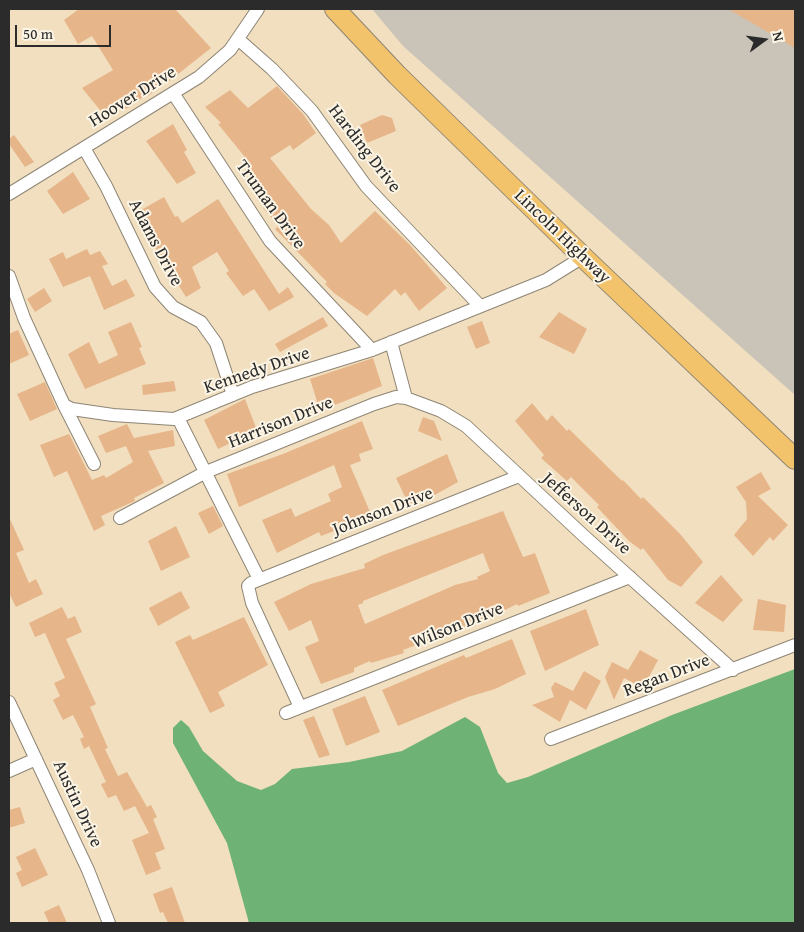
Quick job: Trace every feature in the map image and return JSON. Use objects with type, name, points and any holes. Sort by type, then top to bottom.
[{"type":"main road","name":"Lincoln Highway","points":[[335,9],[397,75],[583,257],[795,459]]},
{"type":"street","name":"Hoover Drive","points":[[9,194],[173,93],[217,63],[238,39],[258,9]]},
{"type":"street","name":"Harding Drive","points":[[238,39],[282,79],[312,111],[366,186],[480,306]]},
{"type":"street","name":"Truman Drive","points":[[173,93],[270,241],[372,350]]},
{"type":"street","name":"Adams Drive","points":[[84,148],[106,186],[155,287],[173,307],[201,322],[216,343],[233,395]]},
{"type":"street","name":"Kennedy Drive","points":[[64,405],[72,409],[113,415],[152,419],[178,418],[233,395],[372,350],[546,280],[583,257]]},
{"type":"street","points":[[9,276],[24,318],[64,405],[94,464]]},
{"type":"street","points":[[391,342],[406,398]]},
{"type":"street","name":"Harrison Drive","points":[[120,518],[206,472],[374,404],[396,397],[406,398]]},
{"type":"street","name":"Jefferson Drive","points":[[406,398],[441,410],[466,426],[733,670]]},
{"type":"street","points":[[178,418],[260,579],[248,586],[252,603],[300,707]]},
{"type":"street","name":"Johnson Drive","points":[[260,579],[519,476]]},
{"type":"street","name":"Wilson Drive","points":[[286,713],[630,577]]},
{"type":"street","name":"Regan Drive","points":[[551,739],[795,645]]},
{"type":"street","name":"Austin Drive","points":[[9,702],[88,870],[109,923]]},
{"type":"street","points":[[9,771],[36,759]]},
{"type":"shaded area","points":[[372,9],[795,9],[795,395],[403,46]]},
{"type":"green space","points":[[795,669],[795,923],[249,923],[227,843],[173,743],[173,728],[181,720],[189,727],[203,751],[237,781],[261,790],[275,784],[292,769],[349,762],[402,751],[465,717],[480,727],[498,773],[507,783],[528,777],[672,715]]},
{"type":"building","points":[[79,9],[175,9],[211,48],[168,82],[165,78],[149,96],[147,94],[128,108],[123,109],[120,105],[104,115],[82,88],[113,70],[92,36],[78,44],[64,20]]},
{"type":"building","points":[[728,9],[795,9],[795,48]]},
{"type":"building","points":[[277,86],[303,114],[316,133],[293,150],[290,145],[270,158],[311,209],[329,225],[341,243],[375,211],[410,245],[447,288],[419,311],[405,292],[401,296],[395,289],[367,316],[334,293],[325,284],[327,282],[275,229],[279,226],[263,208],[265,206],[250,187],[257,182],[246,165],[249,162],[218,124],[221,123],[205,107],[230,90],[248,108]]},
{"type":"building","points":[[382,115],[392,118],[396,131],[367,143],[360,125]]},
{"type":"building","points":[[173,124],[187,150],[184,152],[196,173],[177,184],[146,141]]},
{"type":"building","points":[[14,135],[34,162],[25,167],[9,144],[9,139]]},
{"type":"building","points":[[73,172],[90,199],[63,214],[47,191]]},
{"type":"building","points":[[164,197],[175,217],[178,216],[182,223],[218,199],[279,294],[288,287],[294,297],[269,311],[254,289],[243,296],[226,273],[229,271],[217,252],[192,267],[201,288],[186,297],[134,214]]},
{"type":"building","points":[[87,249],[90,255],[100,251],[108,264],[102,266],[112,286],[126,279],[135,296],[104,310],[90,276],[63,287],[49,259],[63,252],[66,259]]},
{"type":"building","points":[[44,288],[52,301],[35,312],[27,299]]},
{"type":"building","points":[[559,312],[587,329],[574,354],[539,337]]},
{"type":"building","points":[[323,317],[328,326],[280,352],[275,344]]},
{"type":"building","points":[[482,321],[490,343],[476,349],[467,327]]},
{"type":"building","points":[[131,322],[142,347],[139,348],[146,364],[85,389],[68,354],[89,342],[99,364],[118,355],[108,332]]},
{"type":"building","points":[[18,330],[29,355],[9,364],[9,334]]},
{"type":"building","points":[[373,358],[382,386],[320,411],[310,379]]},
{"type":"building","points":[[174,381],[176,391],[143,395],[142,385]]},
{"type":"building","points":[[45,382],[57,409],[30,421],[17,394]]},
{"type":"building","points":[[245,399],[257,430],[218,449],[204,420]]},
{"type":"building","points":[[532,403],[547,421],[552,415],[567,431],[569,429],[641,499],[643,497],[681,535],[703,562],[681,587],[668,580],[643,548],[641,550],[629,541],[597,507],[599,505],[571,477],[567,481],[541,458],[544,455],[515,421]]},
{"type":"building","points":[[423,417],[434,421],[442,441],[418,431]]},
{"type":"building","points":[[362,421],[373,449],[359,454],[361,461],[350,465],[373,519],[343,531],[342,528],[321,536],[319,532],[277,553],[262,520],[291,508],[295,517],[331,501],[328,494],[342,487],[334,465],[239,507],[227,474],[283,454]]},
{"type":"building","points":[[127,424],[134,438],[173,430],[175,446],[148,451],[164,483],[134,498],[135,501],[101,516],[105,525],[94,531],[67,471],[54,477],[40,445],[69,434],[92,480],[104,475],[106,478],[133,462],[126,446],[106,453],[98,436]]},
{"type":"building","points":[[447,454],[458,482],[431,497],[430,495],[409,505],[396,478]]},
{"type":"building","points":[[761,472],[771,489],[758,496],[788,525],[773,541],[770,537],[753,556],[734,535],[747,519],[746,502],[736,487]]},
{"type":"building","points":[[213,506],[223,526],[209,534],[198,513]]},
{"type":"building","points":[[503,511],[523,557],[535,553],[550,593],[518,606],[517,604],[493,616],[403,650],[404,653],[371,663],[370,661],[354,668],[354,672],[321,684],[305,647],[319,641],[311,620],[289,631],[274,602],[311,584],[365,568],[364,564],[383,555]],"holes":[[[483,553],[490,571],[477,577],[478,579],[455,585],[365,624],[358,605],[363,603],[363,601]]]},
{"type":"building","points":[[9,517],[24,550],[16,553],[29,583],[36,579],[43,594],[16,607],[9,593]]},
{"type":"building","points":[[176,526],[190,557],[161,571],[148,541]]},
{"type":"building","points":[[721,575],[743,600],[723,622],[695,603]]},
{"type":"building","points":[[181,591],[190,608],[158,626],[149,608]]},
{"type":"building","points":[[758,599],[786,605],[784,632],[753,630]]},
{"type":"building","points":[[62,607],[68,619],[75,616],[82,632],[66,639],[96,704],[90,707],[108,748],[105,749],[118,776],[127,772],[147,807],[151,805],[157,817],[153,819],[165,849],[155,853],[161,869],[146,875],[132,840],[149,833],[135,806],[124,811],[116,795],[108,798],[101,784],[106,782],[89,746],[84,749],[80,739],[84,737],[73,715],[63,720],[53,700],[60,696],[54,683],[65,678],[45,633],[35,637],[29,623]]},
{"type":"building","points":[[586,609],[599,645],[545,671],[530,631]]},
{"type":"building","points":[[244,617],[268,665],[218,692],[225,706],[210,713],[175,642],[190,635],[193,640]]},
{"type":"building","points":[[512,639],[526,674],[495,689],[468,697],[398,726],[382,690],[464,655],[466,658]]},
{"type":"building","points":[[640,650],[658,660],[643,688],[624,678],[614,700],[605,677],[612,662],[628,670],[627,672]]},
{"type":"building","points":[[584,671],[601,681],[586,710],[570,700],[560,722],[532,705],[554,697],[551,688],[555,682],[573,691]]},
{"type":"building","points":[[365,696],[380,732],[346,746],[332,709]]},
{"type":"building","points":[[314,716],[330,755],[319,758],[303,720]]},
{"type":"building","points":[[20,807],[25,823],[9,828],[9,810]]},
{"type":"building","points":[[35,848],[48,875],[22,887],[16,873],[22,870],[16,857]]},
{"type":"building","points":[[172,887],[185,923],[168,923],[163,912],[160,913],[153,894]]},
{"type":"building","points":[[59,905],[67,923],[49,923],[44,912]]}]
